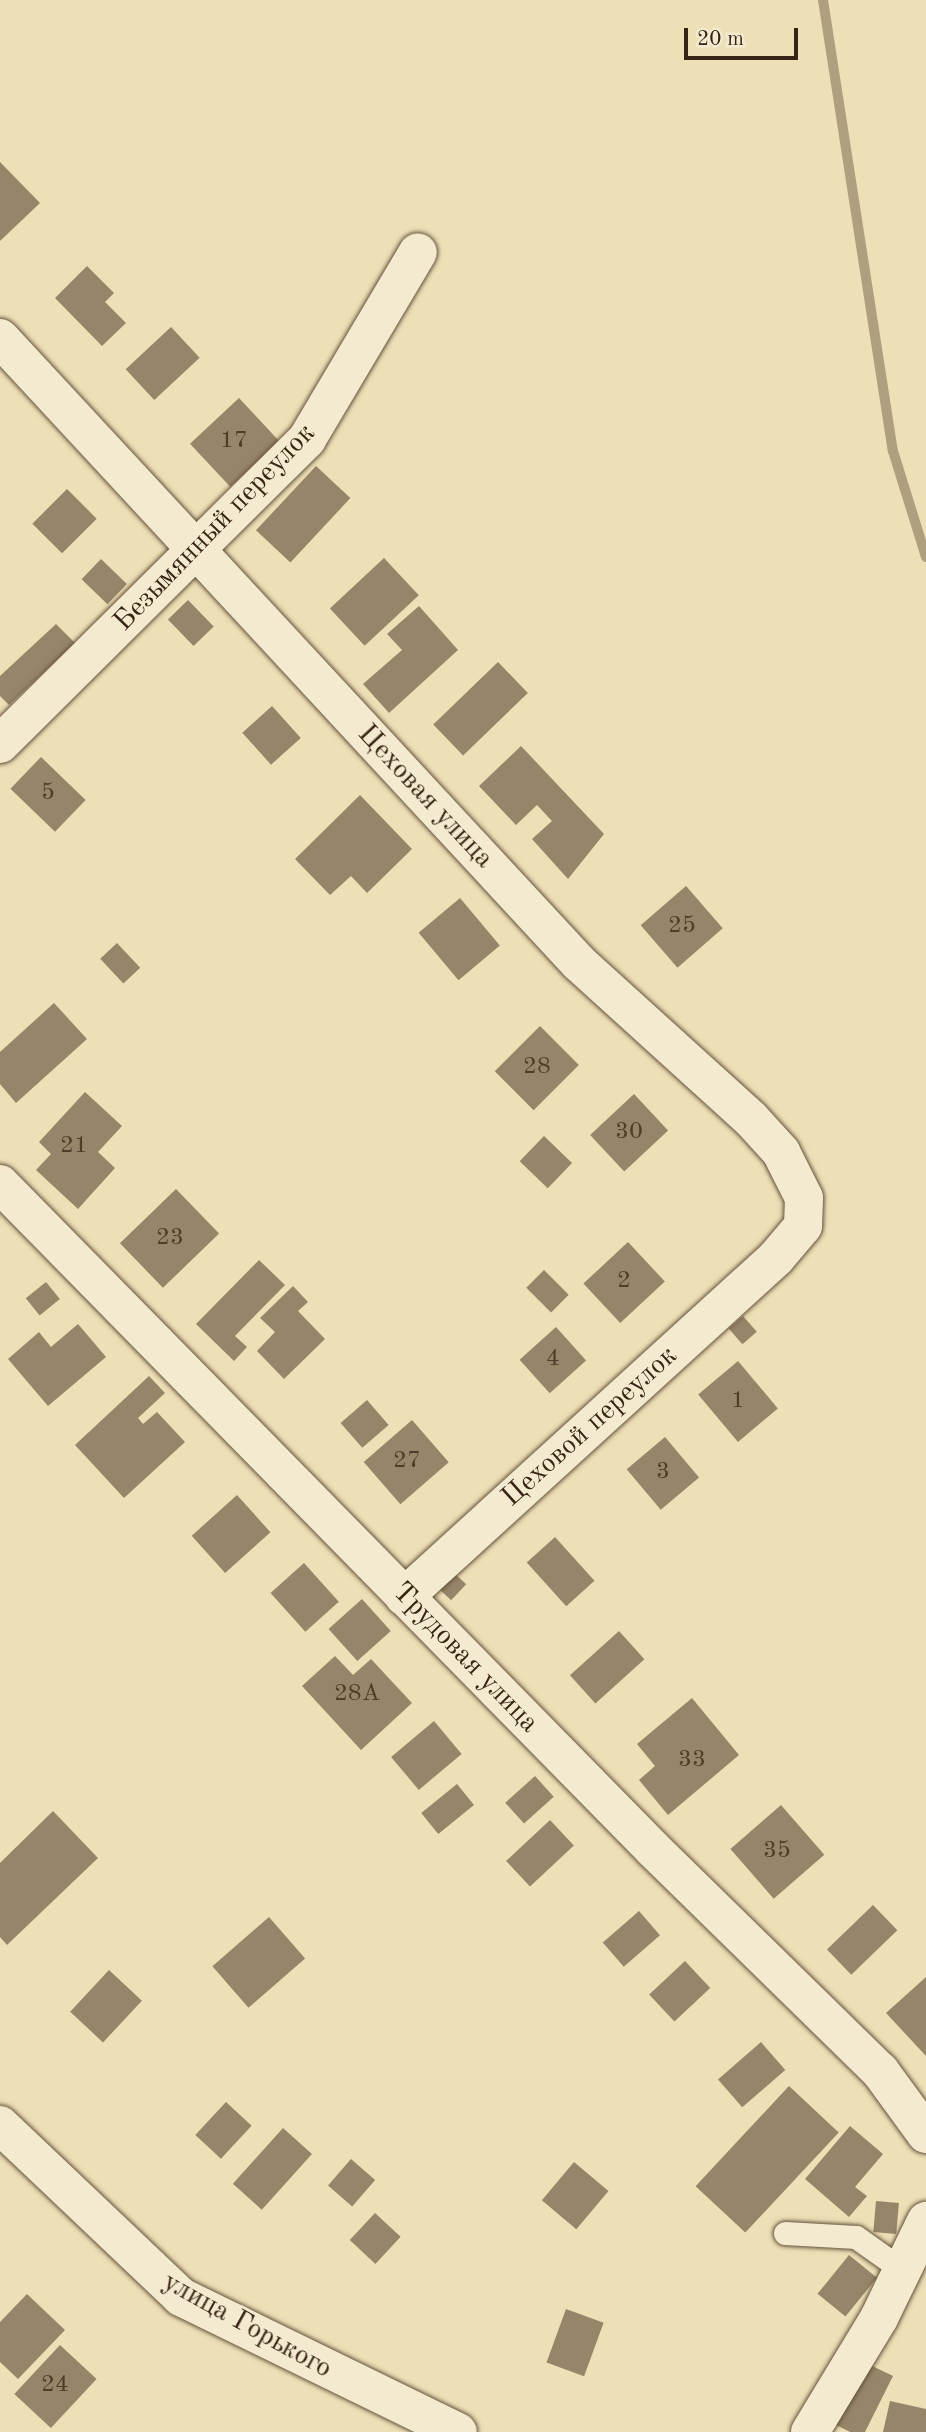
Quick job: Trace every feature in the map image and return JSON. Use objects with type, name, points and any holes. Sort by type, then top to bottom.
[{"type":"street","name":"Безымянный переулок","points":[[0,744],[307,439],[418,252]]},
{"type":"street","name":"Цеховая улица","points":[[0,338],[199,548],[579,963],[781,1152],[804,1198],[803,1226],[776,1258]]},
{"type":"street","name":"Трудовая улица","points":[[0,1184],[404,1597],[880,2071],[926,2134]]},
{"type":"street","name":"Цеховой переулок","points":[[404,1597],[776,1258]]},
{"type":"street","name":"улица Горького","points":[[0,2125],[162,2284],[407,2423],[458,2432]]},
{"type":"street","points":[[810,2432],[904,2271],[926,2221]]},
{"type":"lane","points":[[785,2233],[856,2237],[904,2271]]},
{"type":"building","points":[[0,162],[40,203],[0,241]]},
{"type":"building","points":[[87,266],[114,293],[105,302],[126,323],[102,346],[55,298]]},
{"type":"building","points":[[171,327],[200,358],[154,400],[126,369]]},
{"type":"building","points":[[239,398],[279,441],[230,487],[190,444]]},
{"type":"building","points":[[316,466],[350,498],[290,562],[256,530]]},
{"type":"building","points":[[67,489],[97,519],[62,553],[32,524]]},
{"type":"building","points":[[384,558],[419,595],[365,646],[330,608]]},
{"type":"building","points":[[101,559],[127,584],[107,604],[82,579]]},
{"type":"building","points":[[188,600],[214,627],[194,646],[168,619]]},
{"type":"building","points":[[419,606],[458,650],[389,713],[363,684],[402,650],[387,634]]},
{"type":"building","points":[[56,624],[75,643],[9,705],[0,696],[0,676]]},
{"type":"building","points":[[498,662],[528,693],[463,755],[433,725]]},
{"type":"building","points":[[272,706],[301,738],[271,765],[242,733]]},
{"type":"building","points":[[521,746],[604,834],[568,879],[532,839],[552,821],[537,805],[516,825],[479,786]]},
{"type":"building","points":[[41,757],[86,800],[55,832],[10,789]]},
{"type":"building","points":[[360,795],[412,849],[367,893],[351,876],[330,895],[295,859]]},
{"type":"building","points":[[686,886],[723,928],[677,968],[641,925]]},
{"type":"building","points":[[460,898],[500,945],[458,980],[419,933]]},
{"type":"building","points":[[117,943],[140,968],[123,984],[100,959]]},
{"type":"building","points":[[54,1003],[87,1039],[16,1103],[0,1084],[0,1052]]},
{"type":"building","points":[[540,1026],[579,1065],[534,1110],[495,1071]]},
{"type":"building","points":[[85,1092],[122,1126],[98,1152],[115,1168],[78,1209],[36,1170],[51,1154],[39,1142]]},
{"type":"building","points":[[634,1094],[668,1131],[624,1171],[590,1135]]},
{"type":"building","points":[[544,1136],[572,1163],[548,1188],[520,1161]]},
{"type":"building","points":[[176,1189],[219,1234],[163,1288],[120,1243]]},
{"type":"building","points":[[628,1242],[665,1281],[620,1323],[583,1284]]},
{"type":"building","points":[[259,1260],[285,1285],[235,1336],[247,1347],[234,1361],[196,1324]]},
{"type":"building","points":[[544,1270],[569,1295],[551,1312],[526,1288]]},
{"type":"building","points":[[46,1282],[60,1299],[40,1315],[26,1298]]},
{"type":"building","points":[[293,1286],[308,1302],[298,1311],[325,1339],[284,1379],[257,1351],[275,1332],[260,1318]]},
{"type":"building","points":[[743,1316],[757,1332],[742,1344],[729,1328]]},
{"type":"building","points":[[78,1324],[106,1357],[48,1406],[8,1359],[39,1332],[51,1347]]},
{"type":"building","points":[[556,1327],[586,1360],[550,1393],[520,1360]]},
{"type":"building","points":[[738,1361],[778,1408],[738,1442],[698,1394]]},
{"type":"building","points":[[149,1376],[165,1393],[138,1418],[143,1424],[157,1412],[185,1442],[124,1498],[75,1445]]},
{"type":"building","points":[[367,1400],[389,1425],[362,1448],[341,1423]]},
{"type":"building","points":[[412,1420],[449,1462],[400,1504],[364,1462]]},
{"type":"building","points":[[665,1437],[699,1478],[661,1510],[627,1469]]},
{"type":"building","points":[[237,1495],[270,1532],[225,1573],[192,1536]]},
{"type":"building","points":[[555,1537],[594,1581],[566,1606],[527,1562]]},
{"type":"building","points":[[304,1563],[339,1602],[305,1632],[271,1593]]},
{"type":"building","points":[[453,1572],[466,1584],[451,1600],[438,1588]]},
{"type":"building","points":[[362,1599],[391,1631],[357,1661],[329,1629]]},
{"type":"building","points":[[619,1631],[644,1659],[595,1703],[570,1675]]},
{"type":"building","points":[[335,1656],[353,1675],[371,1659],[412,1703],[361,1750],[302,1686]]},
{"type":"building","points":[[692,1698],[739,1755],[668,1815],[639,1780],[655,1766],[637,1744]]},
{"type":"building","points":[[434,1721],[462,1754],[419,1790],[391,1757]]},
{"type":"building","points":[[535,1776],[554,1797],[524,1824],[505,1803]]},
{"type":"building","points":[[457,1784],[474,1805],[438,1834],[421,1813]]},
{"type":"building","points":[[781,1805],[824,1855],[774,1899],[730,1849]]},
{"type":"building","points":[[53,1811],[98,1858],[7,1945],[0,1937],[0,1863]]},
{"type":"building","points":[[550,1820],[574,1846],[530,1887],[506,1861]]},
{"type":"building","points":[[873,1905],[897,1930],[851,1975],[827,1949]]},
{"type":"building","points":[[639,1911],[660,1935],[624,1967],[603,1942]]},
{"type":"building","points":[[269,1917],[305,1959],[248,2008],[212,1966]]},
{"type":"building","points":[[685,1961],[710,1988],[674,2021],[649,1994]]},
{"type":"building","points":[[109,1970],[142,2001],[103,2042],[70,2012]]},
{"type":"building","points":[[926,1977],[926,2056],[886,2013]]},
{"type":"building","points":[[761,2042],[785,2070],[742,2107],[718,2079]]},
{"type":"building","points":[[789,2086],[839,2132],[745,2233],[696,2186]]},
{"type":"building","points":[[226,2102],[252,2126],[221,2159],[195,2135]]},
{"type":"building","points":[[850,2126],[883,2154],[855,2187],[867,2196],[849,2217],[805,2179]]},
{"type":"building","points":[[283,2128],[312,2154],[262,2210],[233,2184]]},
{"type":"building","points":[[351,2159],[375,2180],[352,2206],[328,2185]]},
{"type":"building","points":[[574,2162],[608,2191],[576,2229],[542,2200]]},
{"type":"building","points":[[876,2201],[899,2203],[896,2234],[873,2232]]},
{"type":"building","points":[[375,2213],[401,2237],[375,2264],[350,2240]]},
{"type":"building","points":[[849,2255],[877,2278],[846,2317],[818,2294]]},
{"type":"building","points":[[27,2294],[65,2330],[18,2379],[0,2362],[0,2322]]},
{"type":"building","points":[[566,2309],[604,2323],[584,2376],[547,2363]]},
{"type":"building","points":[[60,2345],[97,2379],[51,2428],[14,2394]]},
{"type":"building","points":[[858,2359],[893,2376],[865,2432],[850,2432],[828,2421]]},
{"type":"building","points":[[890,2401],[926,2409],[926,2432],[883,2432]]},
{"type":"waterway","points":[[823,0],[893,451],[926,557]]}]
